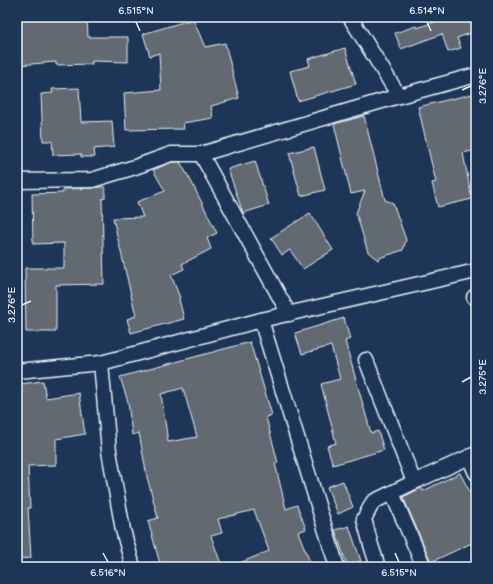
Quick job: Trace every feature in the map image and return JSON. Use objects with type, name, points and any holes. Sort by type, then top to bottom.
[{"type":"street","points":[[350,17],[399,96]]},
{"type":"street","points":[[17,181],[92,180],[171,154],[200,154],[476,75]]},
{"type":"street","points":[[200,154],[289,314]]},
{"type":"street","points":[[17,371],[101,363],[261,320],[476,272]]},
{"type":"street","points":[[261,320],[336,567]]},
{"type":"street","points":[[366,360],[414,482]]},
{"type":"street","points":[[101,363],[109,451],[123,530],[133,567]]},
{"type":"street","points":[[378,567],[370,545],[364,519],[373,502],[473,455],[476,473]]},
{"type":"street","points":[[392,493],[424,567]]},
{"type":"building","points":[[17,17],[87,17],[88,37],[128,37],[128,62],[92,61],[92,64],[56,65],[56,62],[17,65]]},
{"type":"building","points":[[451,17],[452,22],[466,17],[476,17],[476,31],[457,38],[461,48],[448,52],[442,34],[401,49],[395,33],[416,26],[417,28]]},
{"type":"building","points":[[193,19],[205,47],[225,43],[239,98],[211,106],[213,118],[183,123],[184,129],[126,130],[124,93],[161,90],[159,53],[150,56],[143,34]]},
{"type":"building","points":[[345,48],[356,84],[298,101],[290,71],[310,66],[308,59]]},
{"type":"building","points":[[79,88],[81,122],[112,121],[114,147],[94,149],[95,157],[81,157],[81,154],[53,155],[52,141],[43,141],[41,94],[53,93],[52,89]]},
{"type":"building","points":[[476,93],[476,150],[463,153],[472,199],[438,207],[432,183],[436,182],[418,107]]},
{"type":"building","points":[[364,116],[385,200],[393,203],[406,240],[403,250],[382,257],[378,260],[368,252],[356,213],[365,191],[351,194],[334,124]]},
{"type":"building","points":[[314,147],[325,190],[301,196],[289,153]]},
{"type":"building","points":[[255,161],[269,205],[243,213],[228,169]]},
{"type":"building","points":[[172,162],[180,162],[217,233],[207,238],[211,249],[182,264],[184,269],[171,275],[180,298],[184,319],[131,333],[127,319],[136,316],[113,218],[143,217],[137,202],[165,191],[153,170]]},
{"type":"building","points":[[105,187],[105,198],[102,199],[104,284],[56,285],[56,332],[26,332],[25,268],[64,268],[64,243],[33,244],[32,194],[63,193],[63,189]]},
{"type":"building","points":[[310,213],[333,250],[303,269],[290,250],[282,255],[271,238]]},
{"type":"building","points":[[344,318],[350,339],[345,341],[371,433],[378,431],[384,450],[333,465],[327,446],[336,443],[321,384],[340,379],[331,346],[302,354],[295,333]]},
{"type":"building","points":[[250,342],[272,415],[266,417],[278,463],[275,463],[286,509],[297,505],[306,529],[298,532],[312,567],[230,567],[269,551],[254,510],[218,519],[222,533],[211,536],[222,567],[161,567],[148,521],[158,518],[147,477],[139,433],[132,435],[128,402],[120,377]],"holes":[[[183,388],[197,437],[168,442],[161,394]]]},
{"type":"building","points":[[43,381],[46,398],[79,393],[85,434],[56,439],[56,465],[28,466],[30,508],[28,508],[31,558],[17,559],[17,394],[22,394],[20,384]]},
{"type":"building","points":[[460,473],[476,504],[476,541],[431,562],[403,497],[421,488],[423,491]]},
{"type":"building","points":[[343,481],[353,507],[338,514],[327,487]]},
{"type":"building","points":[[349,526],[361,561],[347,565],[335,530]]}]
